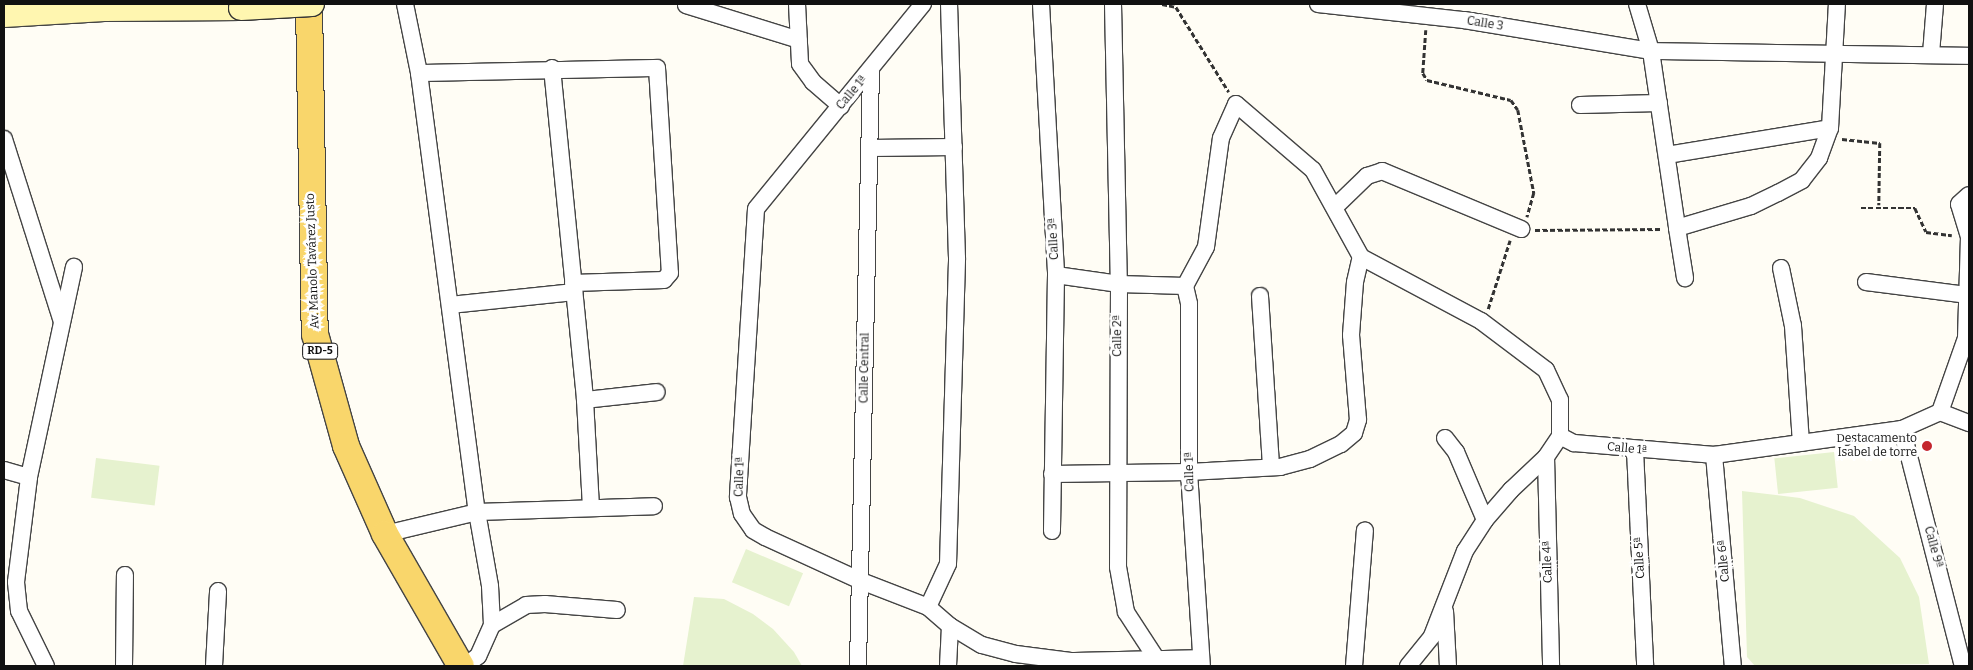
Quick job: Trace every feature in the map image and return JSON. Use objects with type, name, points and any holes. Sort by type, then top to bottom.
[{"type":"main road","name":"Av. Manolo Tavárez Justo","points":[[292,4],[298,253],[306,344],[332,453],[371,535],[442,666]]},
{"type":"main road","name":"Av. Manolo Tavárez Justo","points":[[310,4],[315,334],[346,446],[385,534],[460,666]]},
{"type":"street","points":[[4,15],[37,8],[102,6],[241,8],[310,4]]},
{"type":"street","points":[[406,4],[419,73],[477,512],[490,586],[492,625],[478,656],[465,666]]},
{"type":"street","points":[[686,4],[799,40]]},
{"type":"street","points":[[797,4],[800,64],[813,82],[841,106]]},
{"type":"street","name":"Calle 1ª","points":[[923,4],[756,209],[738,497],[742,514],[753,530],[860,581],[928,607],[950,626],[982,645],[1016,654],[1070,664],[1156,658],[1201,662],[1190,472],[1189,304],[1185,286]]},
{"type":"street","points":[[928,607],[948,564],[958,258],[949,4]]},
{"type":"street","name":"Calle 3ª","points":[[1041,4],[1056,275],[1052,531]]},
{"type":"street","name":"Calle 2ª","points":[[1114,4],[1118,284],[1117,471],[1120,590],[1126,612],[1156,658]]},
{"type":"street","name":"Calle 3","points":[[1318,4],[1427,16],[1651,51],[1837,52],[1969,56]]},
{"type":"street","points":[[1637,4],[1651,51],[1685,278]]},
{"type":"street","points":[[1677,228],[1751,206],[1802,180],[1819,158],[1829,133],[1837,52],[1837,4]]},
{"type":"street","points":[[1931,54],[1935,4]]},
{"type":"street","points":[[419,73],[654,66],[658,72],[670,273],[664,280],[573,288],[450,306]]},
{"type":"street","points":[[552,68],[585,400],[591,506]]},
{"type":"street","name":"Calle Central","points":[[858,666],[871,70]]},
{"type":"street","points":[[1580,104],[1659,103]]},
{"type":"street","points":[[1056,275],[1118,284],[1185,286],[1206,247],[1221,138],[1236,104],[1313,170],[1335,207],[1361,258],[1481,321],[1546,370],[1560,400],[1560,436],[1546,457],[1511,490],[1485,520],[1465,551],[1432,636],[1408,666]]},
{"type":"street","points":[[1667,155],[1829,133]]},
{"type":"street","points":[[4,139],[62,321]]},
{"type":"street","points":[[870,148],[954,148]]},
{"type":"street","points":[[1335,207],[1367,176],[1382,171],[1521,229]]},
{"type":"street","points":[[1969,195],[1959,204],[1969,237],[1968,338],[1940,412],[1969,423]]},
{"type":"street","points":[[1052,474],[1117,471],[1190,472],[1271,467],[1310,459],[1341,444],[1354,433],[1358,420],[1351,335],[1355,282],[1361,258]]},
{"type":"street","points":[[46,666],[11,609],[29,477],[74,267]]},
{"type":"street","points":[[1781,268],[1793,326],[1801,443]]},
{"type":"street","points":[[1866,282],[1968,295]]},
{"type":"street","points":[[1260,296],[1271,467]]},
{"type":"street","points":[[585,400],[657,392]]},
{"type":"street","name":"Calle 1ª","points":[[1560,436],[1574,443],[1635,450],[1714,455],[1902,429],[1940,412]]},
{"type":"street","name":"Calle 9ª","points":[[1902,429],[1963,666]]},
{"type":"street","points":[[1445,438],[1456,452],[1485,520]]},
{"type":"street","name":"Calle 5ª","points":[[1635,450],[1645,666]]},
{"type":"street","name":"Calle 6ª","points":[[1714,455],[1733,666]]},
{"type":"street","name":"Calle 4ª","points":[[1546,457],[1551,666]]},
{"type":"street","points":[[4,470],[29,477]]},
{"type":"street","points":[[385,534],[477,512],[591,506],[654,506]]},
{"type":"street","points":[[1354,666],[1365,530]]},
{"type":"street","points":[[124,666],[125,575]]},
{"type":"street","points":[[214,666],[218,591]]},
{"type":"street","points":[[492,625],[526,605],[545,604],[617,610]]},
{"type":"street","points":[[1445,606],[1448,666]]},
{"type":"street","points":[[948,666],[950,626]]},
{"type":"path","points":[[1162,4],[1176,7],[1236,104]]},
{"type":"path","points":[[1427,16],[1424,77],[1511,100],[1518,110],[1534,193],[1521,229]]},
{"type":"path","points":[[1829,133],[1880,143],[1879,206]]},
{"type":"path","points":[[1861,208],[1879,206],[1915,208],[1926,232],[1969,237]]},
{"type":"path","points":[[1481,321],[1492,300],[1512,232],[1521,229],[1677,228]]},
{"type":"green space","points":[[1834,452],[1838,488],[1778,494],[1774,458]]},
{"type":"green space","points":[[96,458],[160,466],[155,506],[91,498]]},
{"type":"green space","points":[[1742,491],[1800,498],[1854,516],[1900,558],[1919,597],[1929,664],[1755,666],[1747,657]]},
{"type":"green space","points":[[746,549],[803,573],[789,606],[732,582]]},
{"type":"green space","points":[[694,597],[724,599],[753,614],[773,629],[794,652],[802,666],[683,666]]},
{"type":"place","name":"Destacamento Isabel de torre","points":[[1927,446]]}]
